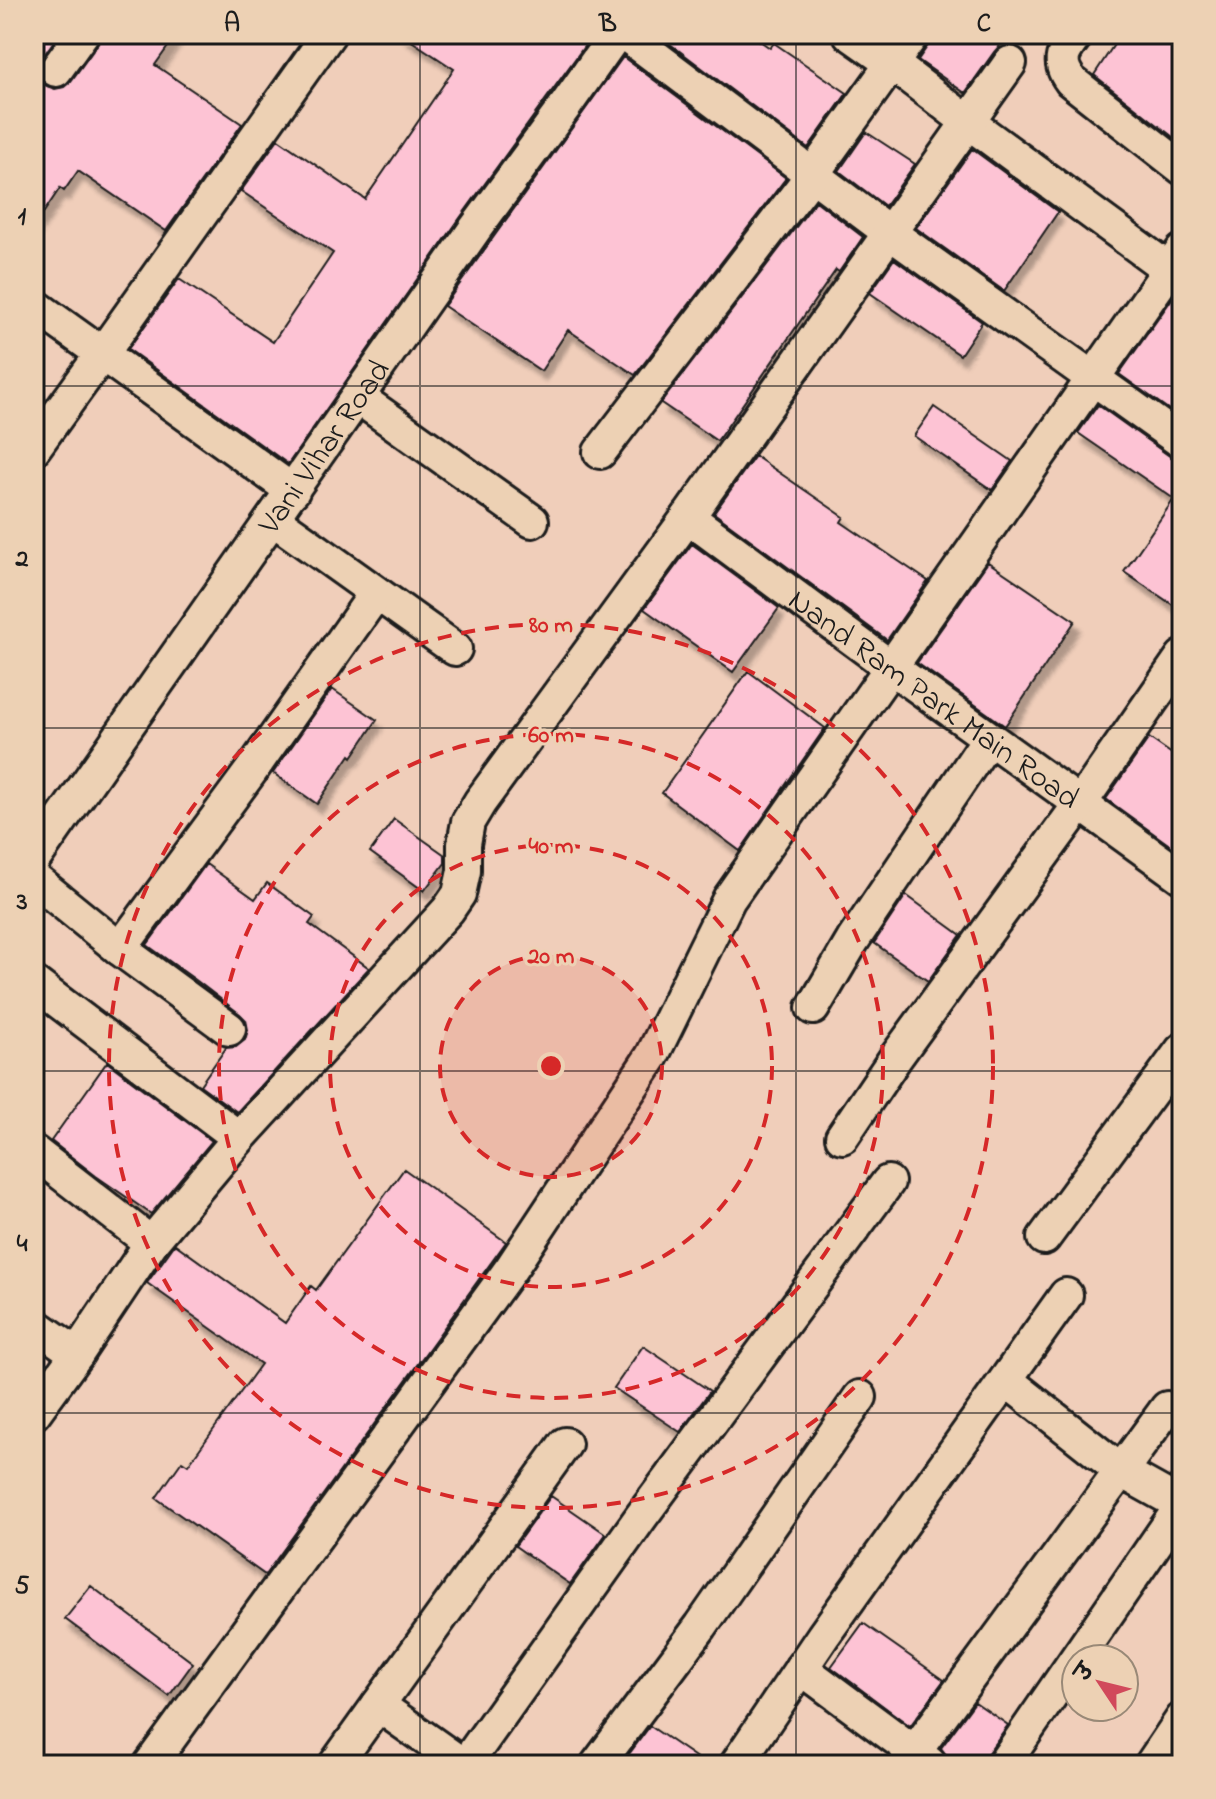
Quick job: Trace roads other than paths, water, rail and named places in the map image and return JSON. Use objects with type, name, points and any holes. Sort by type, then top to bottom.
[{"type":"street","points":[[56,70],[82,34]]},
{"type":"street","points":[[34,448],[329,34]]},
{"type":"street","name":"Vani Vihar Road","points":[[34,859],[475,229],[616,34]]},
{"type":"street","points":[[625,34],[890,233],[1182,442]]},
{"type":"street","points":[[150,1765],[510,1270],[652,1056],[729,899],[1093,378],[1178,267],[968,122],[850,34]]},
{"type":"street","points":[[600,452],[812,175],[913,34]]},
{"type":"street","points":[[1077,34],[1065,49],[1062,61],[1071,81],[1178,157]]},
{"type":"street","points":[[34,1413],[151,1243],[239,1138],[448,910],[459,894],[468,822],[480,802],[688,517],[1010,63]]},
{"type":"street","points":[[34,305],[293,491]]},
{"type":"street","points":[[359,398],[532,521]]},
{"type":"street","name":"Nand Ram Park Main Road","points":[[688,517],[1182,877]]},
{"type":"street","points":[[273,519],[455,649]]},
{"type":"street","points":[[120,949],[251,771],[376,593]]},
{"type":"street","points":[[842,1137],[1182,657]]},
{"type":"street","points":[[813,1008],[853,940],[989,738]]},
{"type":"street","points":[[34,879],[120,949],[229,1029]]},
{"type":"street","points":[[34,983],[239,1138]]},
{"type":"street","points":[[1044,1238],[1182,1050]]},
{"type":"street","points":[[34,1152],[151,1243]]},
{"type":"street","points":[[378,1705],[464,1765],[641,1517],[888,1182]]},
{"type":"street","points":[[736,1765],[801,1668],[1066,1295]]},
{"type":"street","points":[[34,1324],[77,1354]]},
{"type":"street","points":[[1003,1765],[1182,1505],[1121,1471],[1006,1380]]},
{"type":"street","points":[[597,1765],[701,1626],[860,1397]]},
{"type":"street","points":[[801,1668],[917,1761],[1167,1408]]},
{"type":"street","points":[[335,1765],[565,1444]]},
{"type":"street","points":[[1151,1765],[1182,1719]]}]
